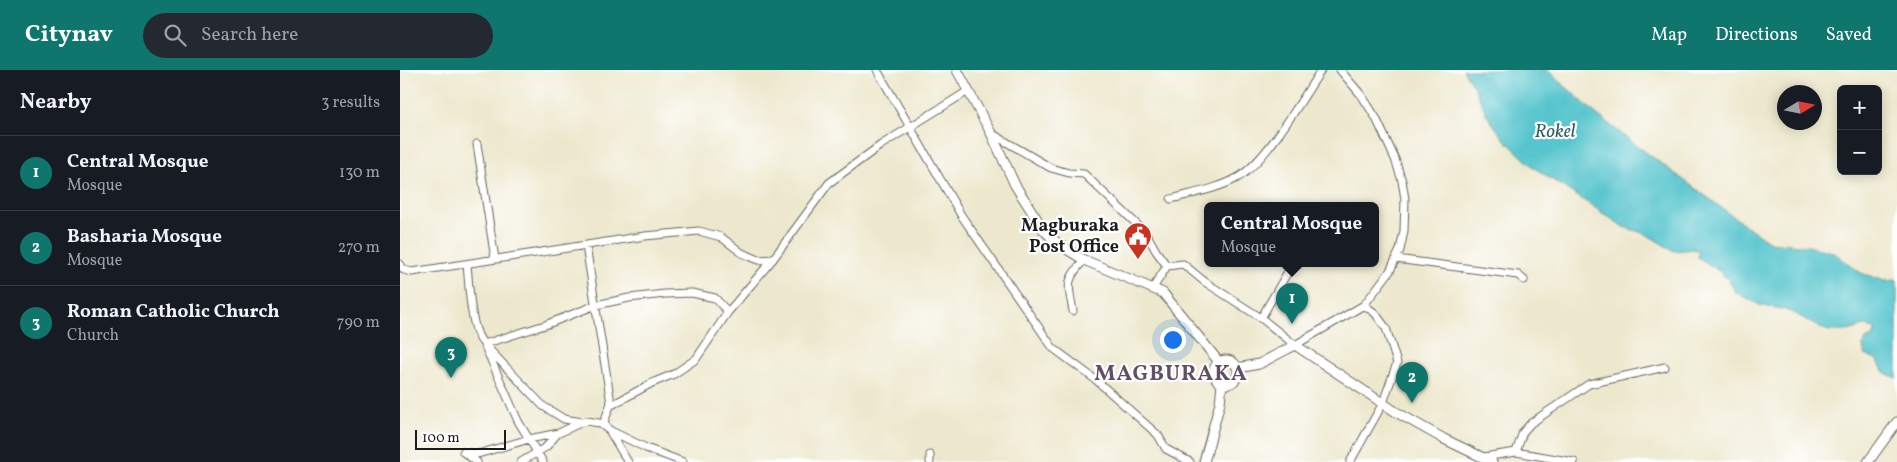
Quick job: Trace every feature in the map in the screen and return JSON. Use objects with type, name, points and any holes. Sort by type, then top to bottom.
[{"type":"street","points":[[877,70],[960,215],[1053,348],[1096,380],[1158,435],[1166,449],[1190,462]]},
{"type":"street","points":[[957,70],[1016,185],[1043,229],[1057,243],[1084,260],[1163,293],[1219,362]]},
{"type":"street","points":[[1171,199],[1238,178],[1258,160],[1289,119],[1321,70]]},
{"type":"street","points":[[1238,368],[1259,364],[1364,305],[1382,283],[1396,259],[1404,231],[1405,199],[1402,181],[1395,159],[1376,118],[1362,96],[1340,70]]},
{"type":"street","points":[[610,406],[634,392],[674,374],[696,359],[728,312],[830,183],[881,145],[968,92]]},
{"type":"street","points":[[991,133],[1051,168],[1069,173],[1084,174],[1146,233],[1167,266]]},
{"type":"street","points":[[477,144],[495,259]]},
{"type":"street","points":[[400,264],[404,270],[412,272],[645,236],[699,231],[722,237],[742,253],[759,260],[772,258]]},
{"type":"street","points":[[586,246],[611,402],[604,422],[628,462]]},
{"type":"street","points":[[1396,259],[1518,274],[1524,280]]},
{"type":"street","points":[[1073,310],[1068,283],[1071,276],[1084,260]]},
{"type":"street","points":[[467,264],[475,326],[480,340],[543,406],[564,419],[599,422],[607,429],[646,448],[683,462]]},
{"type":"street","points":[[1153,288],[1167,266],[1182,264],[1205,282],[1261,318],[1295,345],[1396,412],[1444,439],[1488,459],[1516,452],[1574,462]]},
{"type":"street","points":[[1261,318],[1291,267]]},
{"type":"street","points":[[484,344],[545,325],[596,305],[629,298],[692,293],[715,298],[728,312]]},
{"type":"street","points":[[1350,462],[1383,403],[1396,366],[1396,359],[1386,328],[1378,316],[1364,305]]},
{"type":"street","points":[[484,344],[518,421],[542,462]]},
{"type":"street","points":[[1230,360],[1238,368],[1239,372],[1236,380],[1229,384],[1222,384],[1214,375],[1214,369],[1219,362],[1230,360]]},
{"type":"street","points":[[1589,384],[1665,367]]},
{"type":"street","points":[[1516,452],[1524,432],[1531,422],[1589,384],[1605,377]]},
{"type":"street","points":[[1204,462],[1220,402],[1222,384]]},
{"type":"street","points":[[477,462],[463,452],[478,454],[529,439],[559,433],[582,422]]},
{"type":"street","points":[[1868,462],[1897,422]]},
{"type":"street","points":[[522,462],[546,446],[559,433]]},
{"type":"water","name":"Rokel","points":[[1463,70],[1547,70],[1595,113],[1628,139],[1770,242],[1808,246],[1833,252],[1861,273],[1885,281],[1897,280],[1897,378],[1885,373],[1876,359],[1865,355],[1864,341],[1874,336],[1875,328],[1864,326],[1848,331],[1830,331],[1820,328],[1783,309],[1762,306],[1735,292],[1733,286],[1724,276],[1714,267],[1697,257],[1699,252],[1694,249],[1674,251],[1646,234],[1624,227],[1533,167],[1504,139],[1488,117],[1474,87]]},
{"type":"place","name":"Magburaka Post Office","points":[[1138,260]]},
{"type":"place","name":"Central Mosque","points":[[1292,324]]},
{"type":"place","name":"Roman Catholic Church","points":[[451,378]]},
{"type":"place","name":"Basharia Mosque","points":[[1412,403]]},
{"type":"district","name":"MAGBURAKA","points":[[1171,374]]}]
